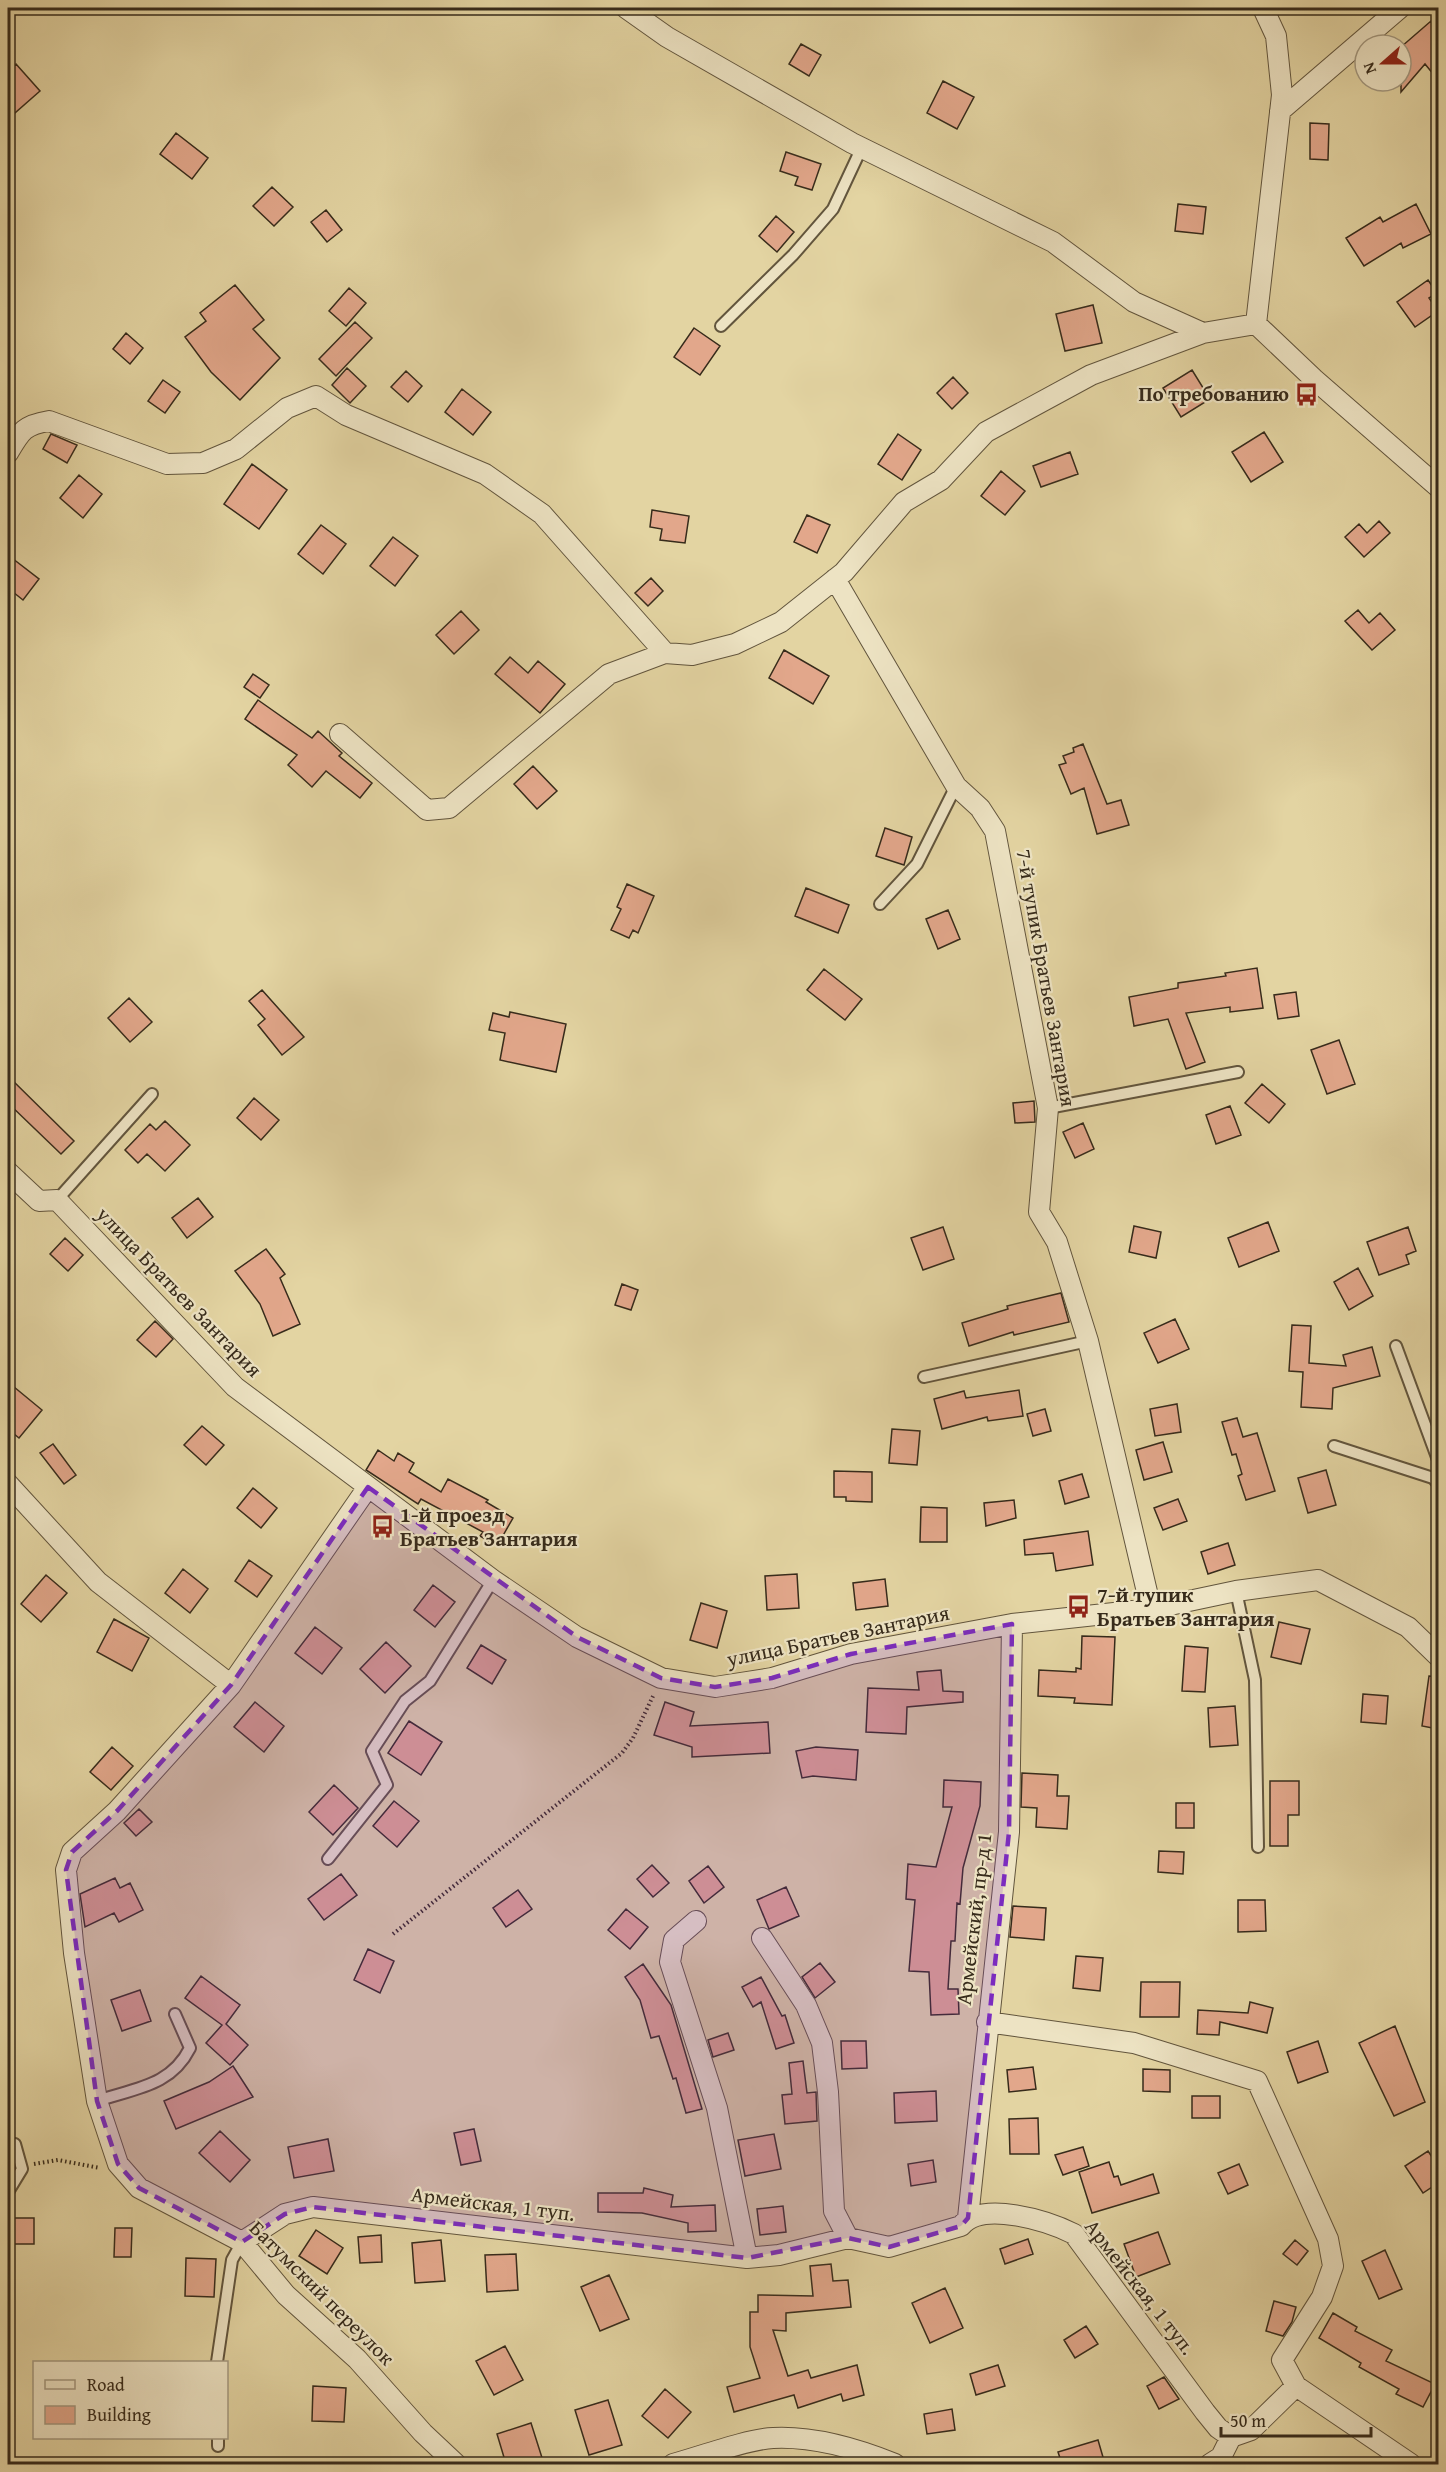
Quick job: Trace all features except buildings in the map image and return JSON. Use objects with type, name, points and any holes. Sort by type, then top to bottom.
[{"type":"street","points":[[626,8],[639,14],[667,38],[862,147],[1053,242],[1134,302],[1203,333]]},
{"type":"street","points":[[1256,324],[1282,95],[1276,36],[1263,8]]},
{"type":"street","points":[[1280,111],[1400,8]]},
{"type":"street","points":[[340,734],[427,810],[449,808],[609,674],[665,653],[692,655],[735,644],[781,622],[835,579],[904,502],[941,480],[986,432],[1091,375],[1203,333],[1256,324]]},
{"type":"street","points":[[1256,324],[1314,379],[1438,487]]},
{"type":"street","points":[[8,453],[13,430],[30,424],[50,421],[167,464],[203,463],[236,449],[287,408],[316,396],[346,415],[485,474],[542,514],[665,653]]},
{"type":"street","name":"7-й тупик Братьев Зантария","points":[[835,579],[956,786],[980,808],[995,831],[1048,1108],[1039,1212],[1057,1242],[1088,1341],[1151,1609]]},
{"type":"street","points":[[8,1172],[39,1201],[57,1200]]},
{"type":"street","name":"улица Братьев Зантария","points":[[57,1200],[235,1387],[492,1580],[578,1636],[662,1678],[715,1687],[749,1682],[772,1678],[851,1654],[1012,1624],[1151,1609],[1236,1591],[1318,1580],[1408,1627],[1438,1656]]},
{"type":"street","points":[[8,1484],[98,1582],[231,1685],[368,1487]]},
{"type":"street","name":"Армейский, пр-д 1","points":[[968,2218],[987,2022],[1009,1832],[1012,1624]]},
{"type":"street","name":"Батумский переулок","points":[[231,1685],[117,1811],[72,1852],[66,1870],[74,1953],[98,2102],[118,2164],[139,2188],[242,2242],[286,2295],[357,2359],[423,2433],[456,2464]]},
{"type":"street","points":[[696,1921],[674,1940],[670,1962],[717,2108],[747,2258]]},
{"type":"street","points":[[762,1938],[806,2005],[822,2043],[828,2092],[834,2211],[848,2238]]},
{"type":"street","points":[[987,2022],[1134,2043],[1257,2080],[1328,2239],[1333,2266],[1322,2297],[1282,2360],[1296,2386],[1411,2464]]},
{"type":"street","name":"Армейская, 1 туп.","points":[[242,2242],[285,2214],[313,2207],[747,2258],[779,2255],[848,2238],[889,2247],[961,2226],[968,2218],[979,2213],[1050,2222],[1074,2234],[1205,2412],[1218,2428],[1231,2437]]},
{"type":"street","points":[[1210,2464],[1221,2457],[1231,2437],[1251,2430],[1296,2386]]},
{"type":"street","points":[[673,2464],[771,2438],[813,2440],[875,2456],[895,2464]]},
{"type":"lane","points":[[721,326],[794,255],[833,209],[862,147]]},
{"type":"lane","points":[[880,904],[917,864],[956,786]]},
{"type":"lane","points":[[1048,1108],[1238,1072]]},
{"type":"lane","points":[[57,1200],[152,1094]]},
{"type":"lane","points":[[924,1377],[1088,1341]]},
{"type":"lane","points":[[1396,1346],[1438,1460]]},
{"type":"lane","points":[[1334,1446],[1432,1478],[1438,1484]]},
{"type":"lane","points":[[327,1859],[387,1785],[372,1751],[405,1701],[430,1681],[492,1580]]},
{"type":"lane","points":[[1236,1591],[1255,1680],[1258,1847]]},
{"type":"lane","points":[[98,2102],[166,2078],[182,2063],[190,2048],[176,2014]]},
{"type":"lane","points":[[8,2192],[22,2169],[15,2144]]},
{"type":"lane","points":[[218,2361],[232,2260],[242,2242]]},
{"type":"path","points":[[393,1934],[622,1754],[633,1738],[662,1678]]},
{"type":"path","points":[[22,2169],[37,2162],[58,2160],[97,2168],[118,2164]]},
{"type":"highlighted area","points":[[368,1487],[577,1637],[661,1678],[715,1687],[772,1678],[851,1654],[1012,1624],[1009,1832],[968,2218],[961,2226],[889,2247],[848,2238],[747,2258],[313,2207],[285,2214],[242,2242],[139,2188],[118,2164],[97,2101],[66,1870],[72,1852],[117,1811],[231,1685]]},
{"type":"place","name":"По требованию","points":[[1307,394]]},
{"type":"place","name":"1-й проезд Братьев Зантария","points":[[382,1527]]},
{"type":"place","name":"7-й тупик Братьев Зантария","points":[[1079,1607]]}]
